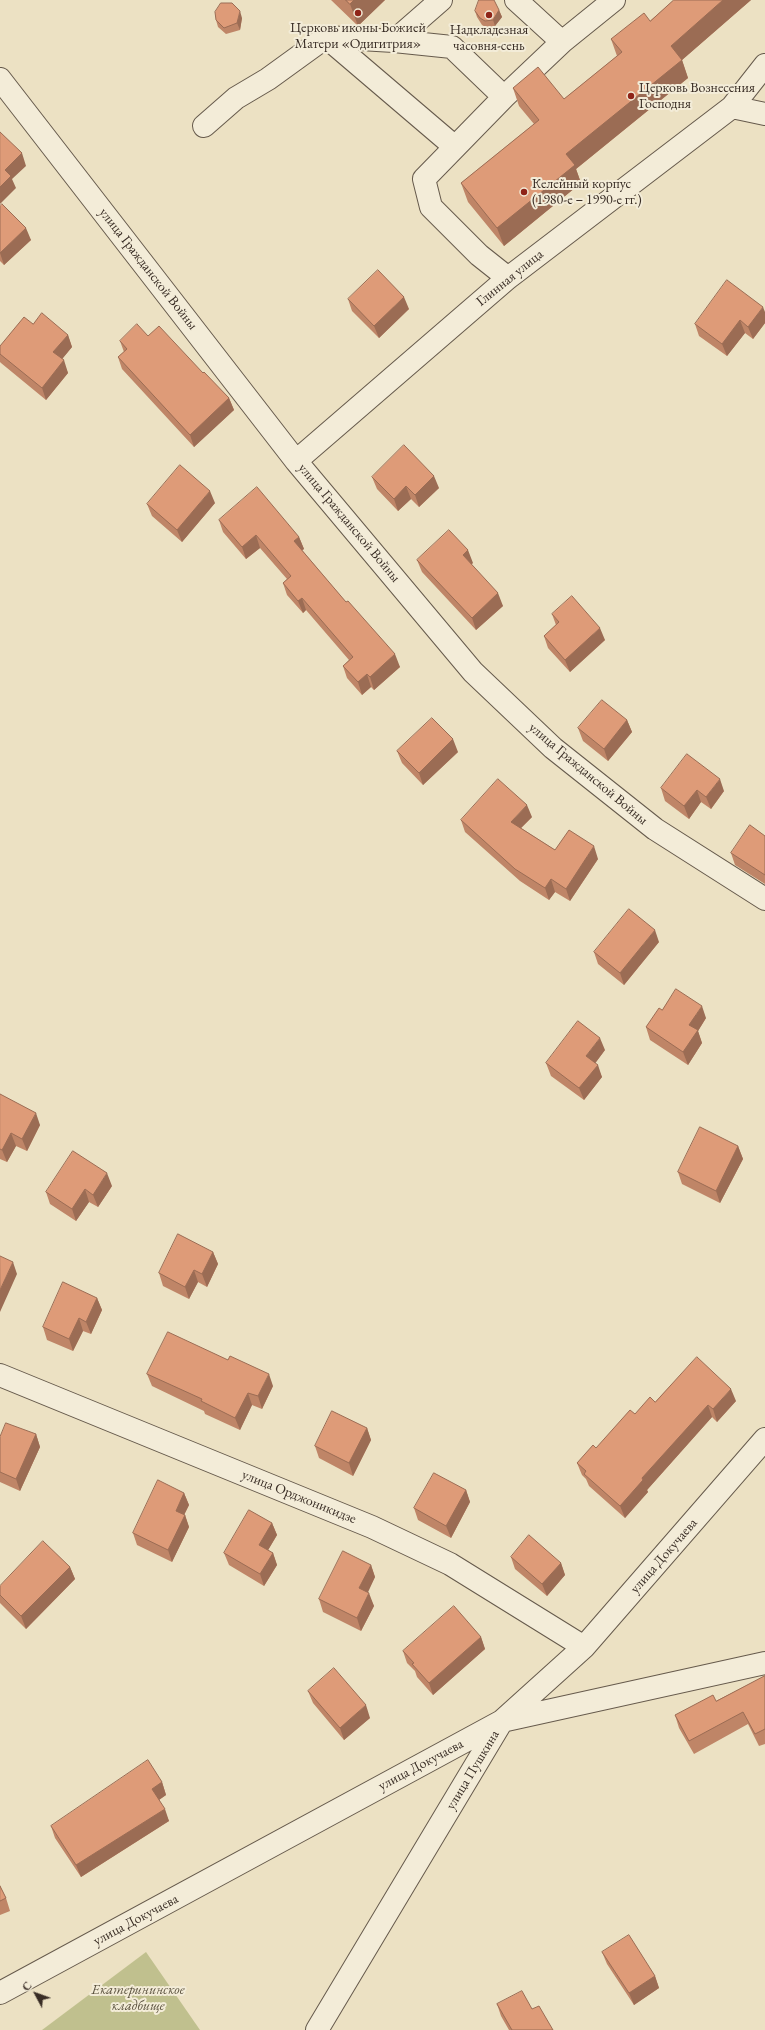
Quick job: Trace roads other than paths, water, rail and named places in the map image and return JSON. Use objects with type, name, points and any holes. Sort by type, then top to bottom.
[{"type":"street","points":[[394,41],[441,0]]},
{"type":"street","points":[[516,0],[562,42]]},
{"type":"street","points":[[508,278],[479,255],[431,207],[424,179],[504,97],[562,42],[614,0]]},
{"type":"street","points":[[326,37],[455,147]]},
{"type":"street","points":[[204,126],[236,98],[268,79],[326,37],[394,41],[452,47],[504,97]]},
{"type":"street","name":"Глинная улица","points":[[296,461],[508,278],[732,107],[765,65]]},
{"type":"street","name":"улица Гражданской Войны","points":[[0,79],[296,461],[473,672],[553,748],[654,830],[765,899]]},
{"type":"street","points":[[732,107],[765,114]]},
{"type":"street","name":"улица Орджоникидзе","points":[[0,1375],[372,1527],[450,1564],[584,1647]]},
{"type":"street","name":"улица Докучаева","points":[[0,1993],[502,1721],[584,1647],[765,1439]]},
{"type":"street","name":"улица Пушкина","points":[[317,2030],[502,1721],[765,1663]]},
{"type":"place","name":"Церковь иконы Божией Матери «Одигитрия»","points":[[358,13]]},
{"type":"place","name":"Надкладезная часовня-сень","points":[[489,15]]},
{"type":"place","name":"Церковь Вознесения Господня","points":[[631,96]]},
{"type":"place","name":"Келейный корпус (1980-е – 1990-е гг.)","points":[[524,192]]},
{"type":"park label","name":"Екатерининское кладбище","points":[[138,1998]]}]
